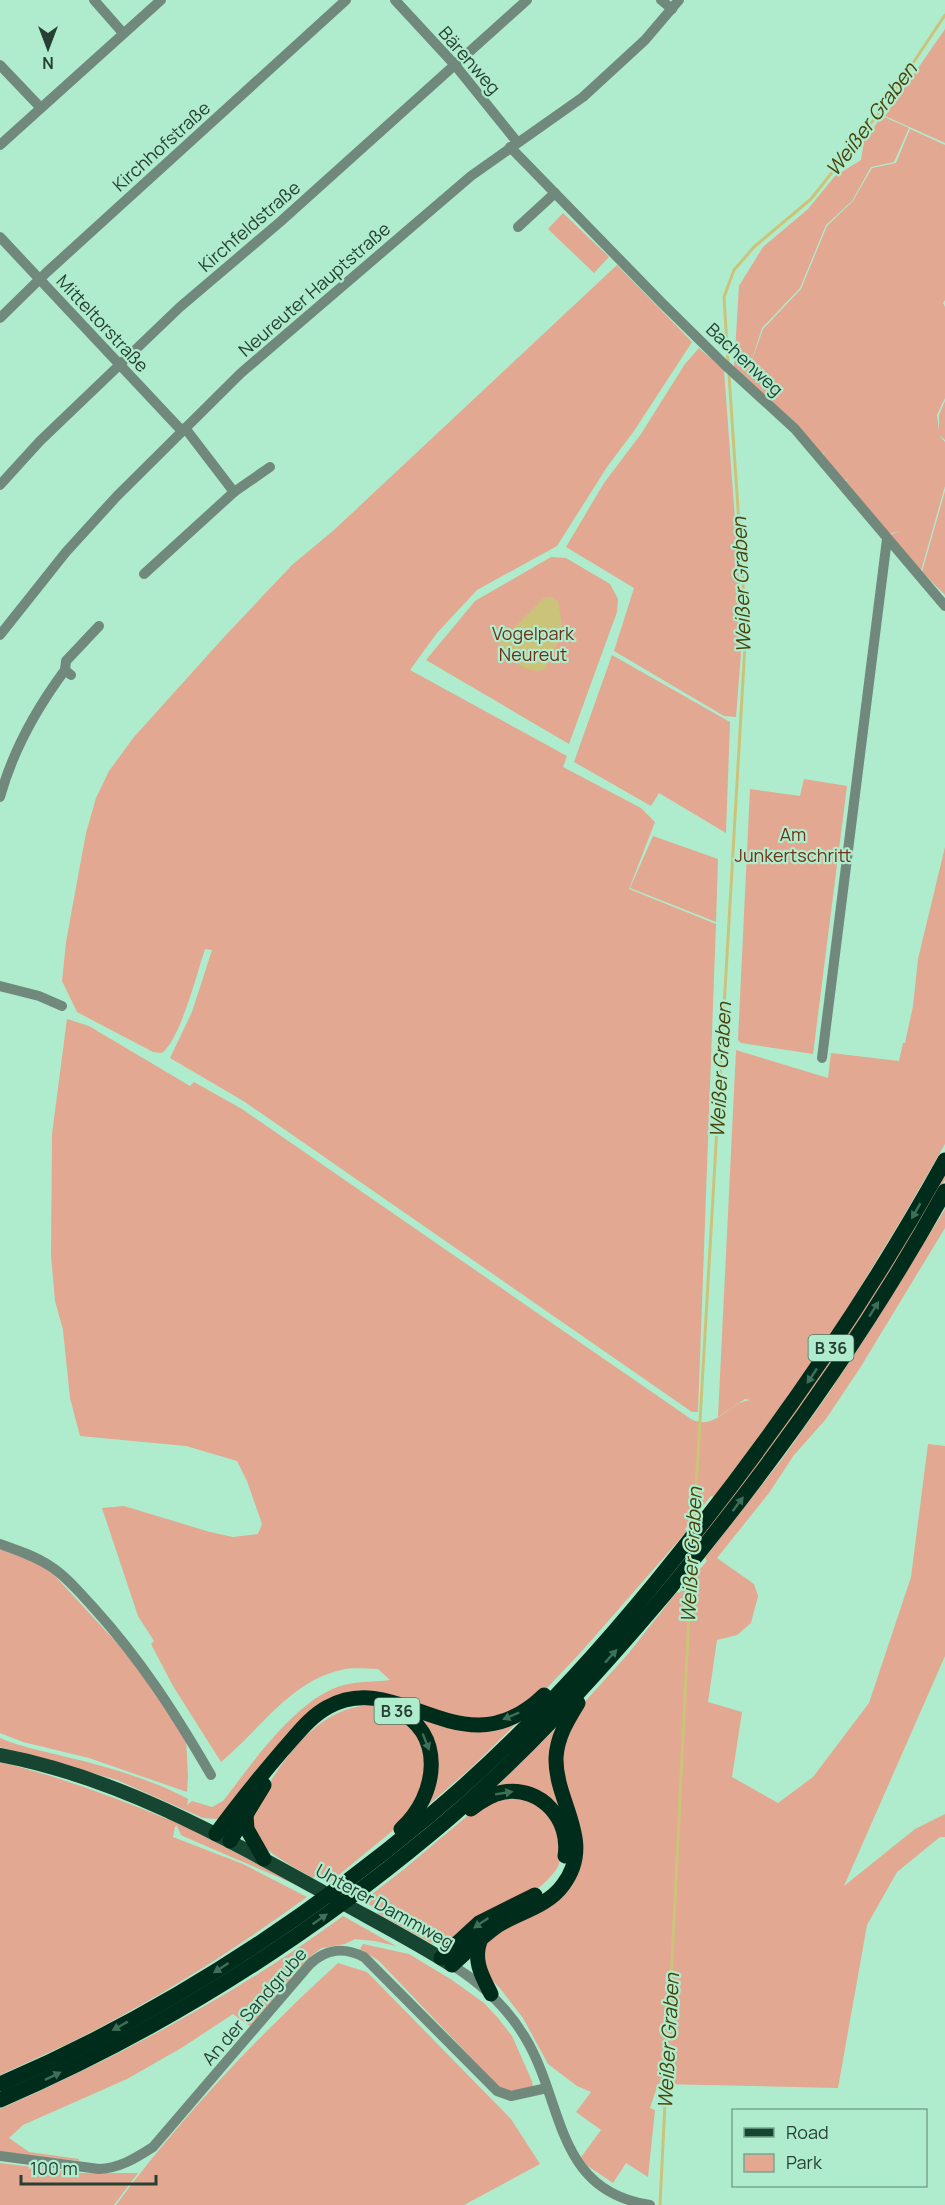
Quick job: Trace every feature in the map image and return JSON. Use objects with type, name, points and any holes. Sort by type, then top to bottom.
[{"type":"highway","name":"B 36","points":[[0,2100],[106,2051],[203,1996],[282,1945],[341,1904],[435,1830],[536,1737],[688,1566],[702,1525],[786,1414],[837,1339],[901,1237],[945,1160]]},
{"type":"highway","name":"B 36","points":[[0,2084],[105,2034],[171,1998],[270,1937],[431,1815],[486,1764],[540,1712],[696,1545],[771,1460],[837,1366],[945,1191]]},
{"type":"highway","points":[[216,1834],[239,1802],[302,1729],[328,1706],[348,1700],[377,1698],[448,1722],[469,1725],[486,1724],[509,1718],[527,1708],[539,1700],[572,1667],[590,1657]]},
{"type":"highway","name":"B 36","points":[[447,1962],[506,1921],[549,1899],[562,1886],[570,1873],[576,1852],[576,1835],[558,1778],[558,1747],[566,1720],[577,1705],[589,1680]]},
{"type":"highway","name":"B 36","points":[[230,1841],[270,1776],[313,1726],[327,1714],[348,1705],[378,1704],[400,1712],[415,1723],[426,1741],[431,1761],[429,1787],[421,1804],[407,1824],[368,1857],[357,1873]]},
{"type":"highway","points":[[435,1830],[453,1824],[485,1798],[502,1792],[519,1792],[534,1796],[549,1807],[559,1818],[566,1840],[566,1853],[561,1868],[550,1885],[530,1898],[479,1923],[447,1962]]},
{"type":"highway","points":[[246,1815],[247,1829],[264,1859]]},
{"type":"highway","points":[[480,1941],[477,1949],[477,1965],[490,1994]]},
{"type":"main road","name":"Unterer Dammweg","points":[[0,1755],[65,1770],[114,1787],[216,1834],[447,1962]]},
{"type":"street","points":[[94,0],[123,33]]},
{"type":"street","points":[[0,145],[161,0]]},
{"type":"street","name":"Kirchhofstraße","points":[[0,318],[39,279],[346,0]]},
{"type":"street","name":"Bärenweg","points":[[395,0],[455,65],[514,145]]},
{"type":"street","name":"Kirchfeldstraße","points":[[0,485],[40,441],[180,307],[280,222],[527,0]]},
{"type":"street","points":[[661,0],[672,9]]},
{"type":"street","name":"Neureuter Hauptstraße","points":[[0,635],[66,552],[117,496],[249,366],[455,189],[590,91],[640,45],[679,0]]},
{"type":"street","points":[[0,65],[40,107]]},
{"type":"street","name":"Bachenweg","points":[[514,145],[555,193],[723,363],[795,429],[945,606]]},
{"type":"street","points":[[518,227],[555,193]]},
{"type":"street","name":"Mitteltorstraße","points":[[0,237],[184,430],[234,492]]},
{"type":"street","points":[[144,574],[234,492],[270,467]]},
{"type":"street","points":[[822,1058],[887,538]]},
{"type":"street","points":[[0,798],[10,765],[30,723],[68,672],[66,661],[99,626]]},
{"type":"street","points":[[0,986],[39,996],[62,1006]]},
{"type":"street","points":[[0,1544],[34,1557],[52,1567],[88,1601],[118,1634],[158,1688],[211,1774]]},
{"type":"street","name":"An der Sandgrube","points":[[0,2156],[99,2169],[127,2163],[153,2148],[310,1964],[323,1954],[336,1950],[353,1952],[364,1957],[497,2091],[511,2096],[547,2088]]},
{"type":"street","name":"Unterer Dammweg","points":[[447,1962],[478,1982],[505,2009],[527,2040],[567,2144],[584,2170],[601,2185],[621,2197],[650,2205]]},
{"type":"green space","points":[[945,29],[945,143],[885,116]]},
{"type":"green space","points":[[882,116],[909,128],[894,162],[871,167],[852,201],[826,225],[800,288],[762,328],[749,369],[763,329],[801,289],[827,226],[853,201],[872,168],[896,163],[910,129],[945,145],[945,300],[943,303],[945,307],[945,398],[937,415],[939,430],[939,415],[945,401],[945,440],[939,435],[945,442],[945,486],[921,571],[890,535],[900,531],[889,534],[845,482],[848,479],[844,481],[823,455],[826,450],[822,455],[734,367],[739,286],[763,247],[808,209],[835,176],[861,160],[864,141]]},
{"type":"green space","points":[[563,213],[609,257],[594,273],[548,229]]},
{"type":"green space","points":[[617,265],[692,342],[634,431],[607,467],[557,546],[477,590],[437,633],[410,670],[567,756],[563,767],[641,808],[655,822],[629,889],[716,924],[698,1412],[692,1412],[245,1102],[170,1058],[192,1012],[212,950],[205,949],[182,1020],[176,1034],[162,1053],[153,1052],[77,1012],[62,981],[66,942],[86,833],[96,798],[109,771],[134,737],[292,565],[334,530]]},
{"type":"green space","points":[[699,348],[724,370],[743,628],[736,717],[724,716],[614,651],[634,588],[566,547],[604,483],[641,434],[685,364]]},
{"type":"green space","points":[[945,491],[945,595],[922,572]]},
{"type":"green space","name":"Vogelpark Neureut","points":[[551,557],[566,558],[610,584],[618,599],[617,612],[569,744],[426,660],[475,601]]},
{"type":"green space","points":[[612,655],[730,722],[726,833],[659,793],[651,806],[574,762]]},
{"type":"green space","name":"Am Junkertschritt","points":[[804,779],[847,786],[813,1054],[741,1043],[738,1040],[750,789],[800,796]]},
{"type":"green space","points":[[653,836],[718,859],[716,922],[630,888]]},
{"type":"green space","points":[[945,847],[945,1144],[828,1340],[800,1381],[714,1497],[711,1496],[685,1529],[687,1531],[547,1688],[526,1705],[487,1720],[344,1697],[225,1814],[217,1819],[203,1818],[117,1780],[0,1747],[0,1738],[96,1764],[175,1792],[188,1799],[187,1805],[192,1801],[212,1807],[223,1801],[262,1751],[309,1703],[326,1692],[344,1685],[390,1680],[378,1669],[345,1669],[323,1676],[290,1696],[221,1762],[173,1686],[151,1644],[154,1641],[138,1616],[102,1508],[124,1506],[233,1537],[258,1534],[262,1524],[247,1481],[237,1461],[186,1446],[80,1436],[70,1398],[63,1330],[55,1301],[51,1256],[52,1134],[67,1019],[89,1026],[190,1086],[194,1082],[242,1109],[691,1419],[708,1422],[718,1417],[736,1050],[828,1078],[831,1053],[899,1061],[913,1006],[918,959]]},
{"type":"green space","points":[[945,1172],[945,1180],[927,1211],[833,1360],[782,1434],[702,1539],[702,1533]]},
{"type":"green space","points":[[945,1209],[945,1228],[860,1368],[826,1419],[794,1455],[769,1493],[717,1558],[754,1584],[758,1596],[751,1623],[737,1635],[717,1640],[708,1702],[742,1712],[732,1777],[778,1803],[813,1777],[869,1703],[911,1577],[928,1444],[945,1446],[945,1656],[844,1886],[915,1829],[945,1814],[945,1837],[940,1837],[897,1872],[867,1925],[838,2088],[658,2084],[650,2108],[655,2110],[648,2177],[626,2163],[613,2183],[579,2160],[601,2130],[576,2112],[591,2092],[577,2086],[548,2064],[523,2018],[499,1987],[484,1973],[483,1943],[568,1884],[560,1754],[582,1705],[628,1654],[677,1592],[679,1593],[707,1561],[705,1558],[782,1459],[873,1326]]},
{"type":"green space","points":[[0,1549],[39,1564],[54,1575],[129,1656],[186,1738],[187,1792],[89,1758],[23,1742],[0,1733]]},
{"type":"green space","points":[[361,1706],[375,1706],[395,1713],[420,1737],[427,1776],[402,1823],[329,1883],[315,1876],[313,1878],[265,1848],[255,1837],[251,1813],[283,1763],[309,1733],[325,1720],[342,1711]]},
{"type":"green space","points":[[411,1714],[426,1719],[523,1717],[471,1768],[425,1808],[434,1780]]},
{"type":"green space","points":[[557,1727],[554,1780],[572,1840],[570,1862],[566,1873],[552,1891],[543,1898],[494,1924],[468,1946],[456,1952],[469,1936],[486,1923],[545,1893],[559,1880],[569,1862],[568,1829],[565,1820],[554,1805],[531,1790],[495,1788]]},
{"type":"green space","points":[[0,1762],[63,1780],[167,1819],[168,1817],[299,1886],[185,1837],[181,1835],[177,1826],[173,1837],[243,1864],[307,1897],[179,1983],[87,2034],[0,2075]]},
{"type":"green space","points":[[531,1798],[555,1818],[560,1844],[560,1860],[555,1871],[544,1883],[493,1919],[447,1945],[433,1944],[377,1913],[379,1910],[363,1901],[479,1806],[492,1799]]},
{"type":"green space","points":[[343,1916],[396,1946],[355,1939],[345,1944],[322,1948],[312,1955],[251,2027],[233,2014],[183,2047],[127,2079],[23,2125],[9,2138],[29,2152],[79,2159],[79,2161],[0,2152],[0,2109],[45,2089],[177,2022],[262,1972]]},
{"type":"green space","points":[[363,1944],[409,1954],[484,2003],[512,2036],[533,2087],[512,2092],[501,2089],[379,1961],[360,1949]]},
{"type":"green space","points":[[338,1963],[367,1972],[511,2119],[540,2164],[464,2205],[116,2205],[193,2109],[249,2049]]},
{"type":"green space","points":[[0,2163],[81,2173],[138,2173],[114,2205],[0,2205]]},
{"type":"shaded area","points":[[552,597],[558,601],[563,632],[545,669],[539,671],[525,668],[506,654],[499,643],[544,598]]},
{"type":"waterway","name":"Weißer Graben","points":[[728,362],[724,297],[734,270],[754,247],[811,199],[883,108],[945,15]]},
{"type":"waterway","name":"Weißer Graben","points":[[694,1524],[746,628],[729,375]]},
{"type":"waterway","name":"Weißer Graben","points":[[660,2205],[691,1573]]}]
